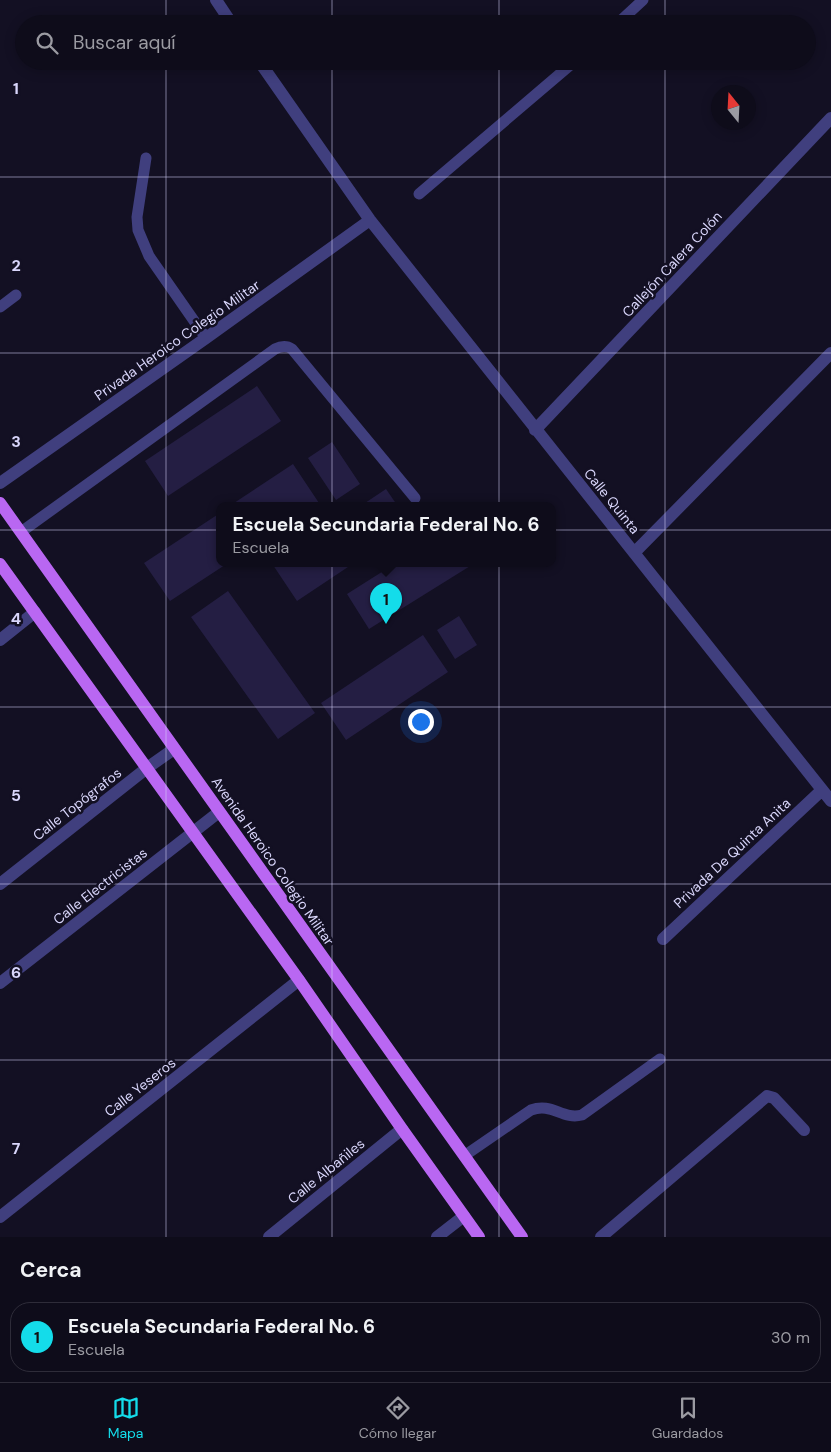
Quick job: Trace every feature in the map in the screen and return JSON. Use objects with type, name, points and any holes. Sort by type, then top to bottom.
[{"type":"main road","name":"Avenida Heroico Colegio Militar","points":[[0,503],[522,1237]]},
{"type":"main road","points":[[0,564],[299,980],[479,1237]]},
{"type":"street","points":[[216,0],[226,15]]},
{"type":"street","name":"Calle Quinta","points":[[265,70],[370,220],[831,801]]},
{"type":"street","name":"Callejón Calera Colón","points":[[535,430],[831,118]]},
{"type":"street","name":"Privada Heroico Colegio Militar","points":[[0,483],[370,220]]},
{"type":"street","points":[[634,553],[831,353]]},
{"type":"street","points":[[0,640],[35,612]]},
{"type":"street","name":"Calle Topógrafos","points":[[0,884],[147,768],[174,749]]},
{"type":"street","name":"Privada De Quinta Anita","points":[[664,939],[822,790]]},
{"type":"street","name":"Calle Electricistas","points":[[0,983],[219,812]]},
{"type":"street","name":"Calle Yeseros","points":[[0,1217],[299,980]]},
{"type":"street","points":[[601,1237],[767,1096],[774,1098],[804,1130]]},
{"type":"street","name":"Calle Albañiles","points":[[269,1237],[402,1129]]},
{"type":"street","points":[[437,1237],[464,1216]]},
{"type":"lane","points":[[627,15],[643,0]]},
{"type":"lane","points":[[419,194],[564,70]]},
{"type":"lane","points":[[146,158],[137,217],[138,230],[150,256],[206,338]]},
{"type":"lane","points":[[0,308],[16,295]]},
{"type":"lane","points":[[21,532],[281,346],[288,346],[292,349],[415,498]]},
{"type":"lane","points":[[464,1156],[537,1107],[543,1106],[570,1116],[582,1115],[660,1059]]},
{"type":"building","points":[[257,386],[281,421],[168,496],[145,461]]},
{"type":"building","points":[[332,442],[360,484],[336,500],[308,458]]},
{"type":"building","points":[[293,464],[318,502],[236,502]]},
{"type":"building","points":[[386,489],[395,502],[366,502]]},
{"type":"building","points":[[216,516],[216,567],[222,567],[170,601],[144,563]]},
{"type":"building","points":[[274,567],[348,567],[297,601]]},
{"type":"building","points":[[390,567],[469,567],[369,629],[347,594]]},
{"type":"building","points":[[228,591],[315,713],[278,739],[191,617]]},
{"type":"building","points":[[459,616],[477,645],[455,659],[437,630]]},
{"type":"building","points":[[423,635],[448,672],[346,740],[321,703]]},
{"type":"place","name":"Escuela Secundaria Federal No. 6","points":[[386,624]]}]
